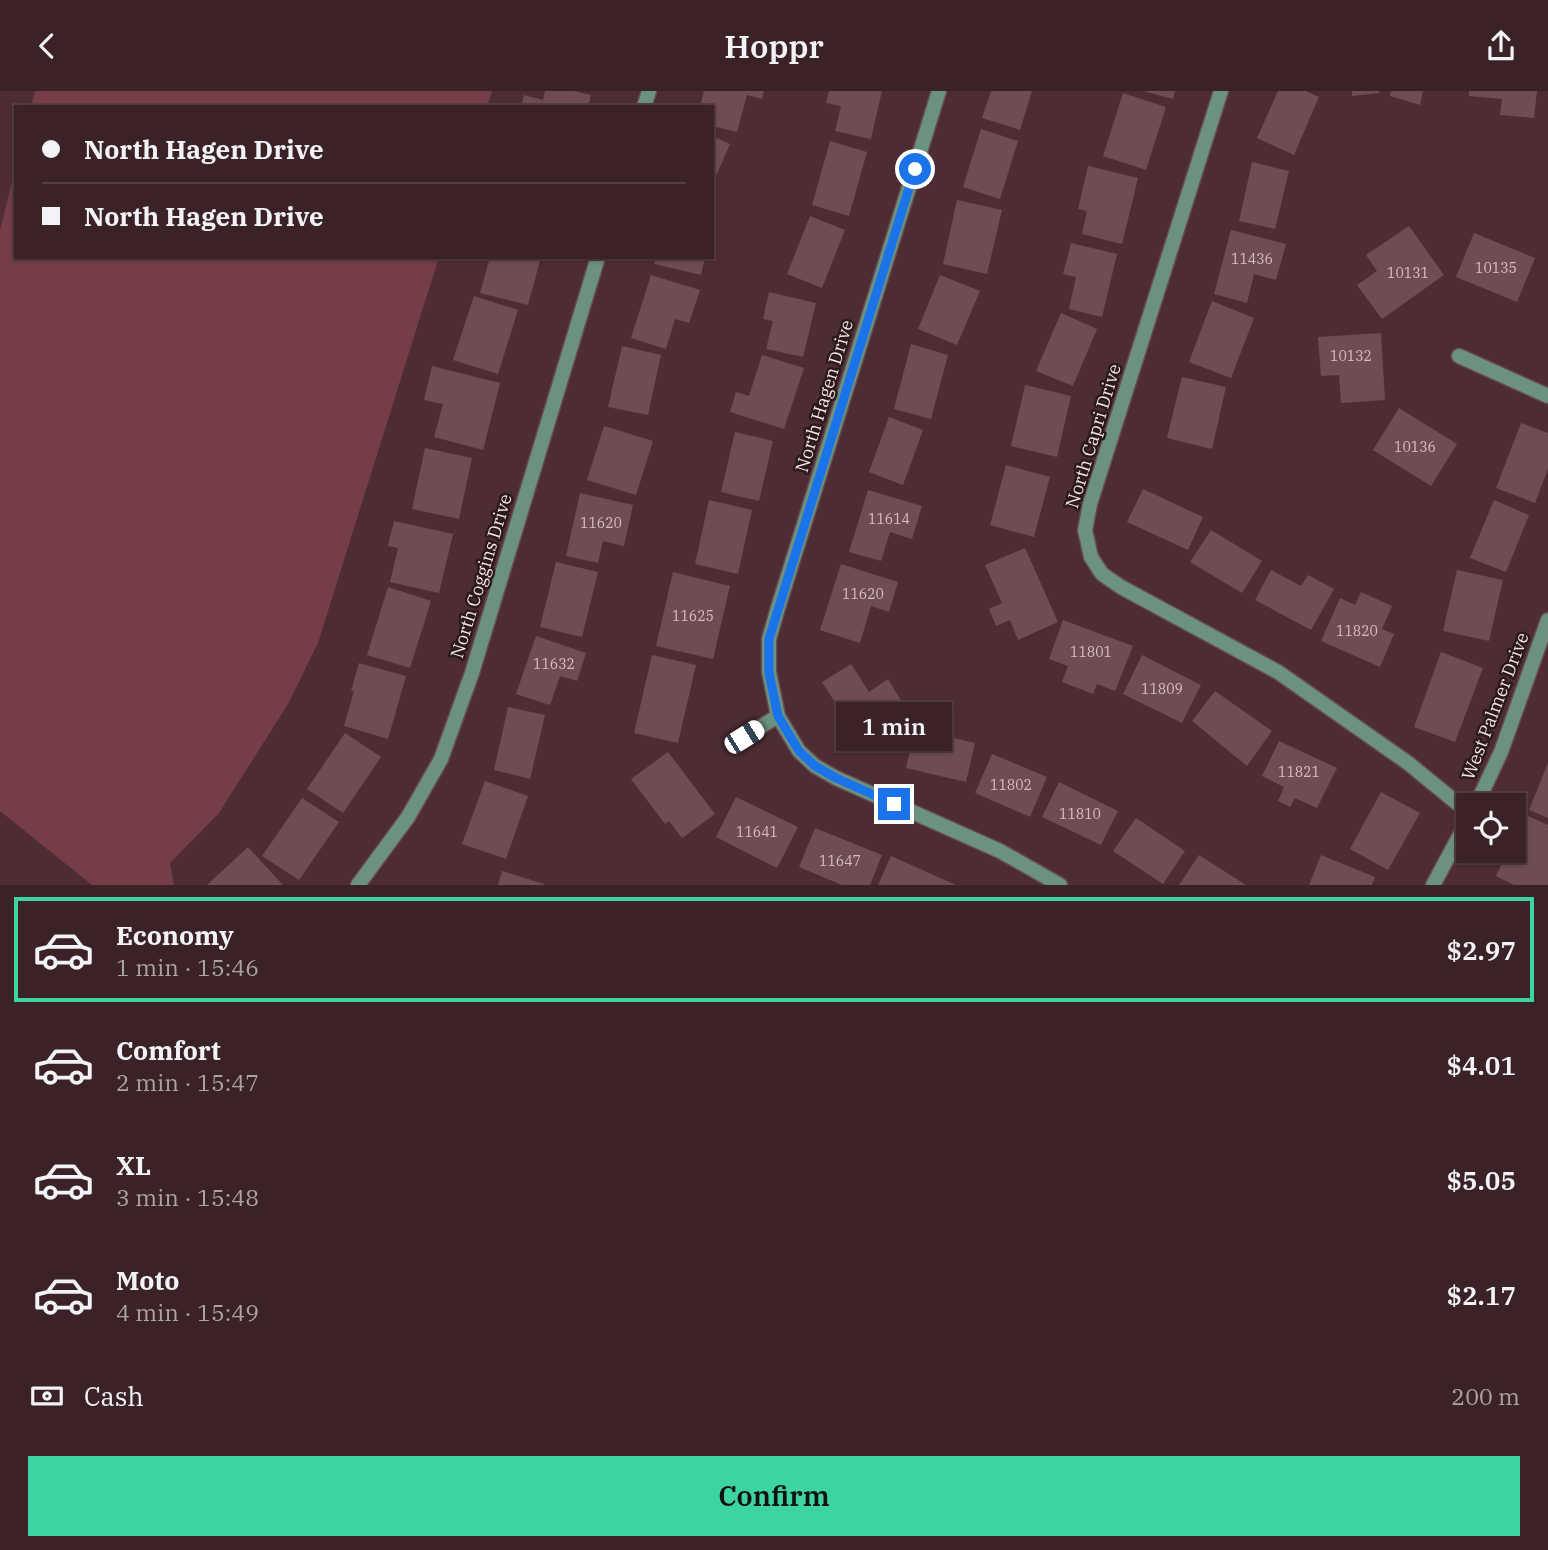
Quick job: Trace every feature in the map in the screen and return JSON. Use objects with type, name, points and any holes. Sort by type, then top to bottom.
[{"type":"street","name":"North Hagen Drive","points":[[939,91],[769,639],[769,673],[778,716],[799,751],[815,766],[836,778],[1000,851],[1060,885]]},
{"type":"street","name":"North Capri Drive","points":[[1221,91],[1090,505],[1085,530],[1091,557],[1102,574],[1121,587],[1278,673],[1408,763],[1456,802]]},
{"type":"street","name":"North Coggins Drive","points":[[364,883],[408,817],[441,758],[472,673],[597,259]]},
{"type":"street","points":[[1459,356],[1548,396]]},
{"type":"street","name":"West Palmer Drive","points":[[1482,793],[1501,752],[1548,619]]},
{"type":"street","points":[[744,737],[778,716]]},
{"type":"street","points":[[1433,885],[1456,842]]},
{"type":"shaded area","points":[[35,91],[492,91],[488,105],[32,105]]},
{"type":"shaded area","points":[[14,174],[14,259],[438,259],[318,643],[288,704],[219,813],[170,863],[174,885],[92,885],[0,811],[0,230]]},
{"type":"building","points":[[545,91],[574,91],[591,95],[588,105],[522,105],[524,95],[543,100]]},
{"type":"building","points":[[704,91],[764,91],[762,99],[747,95],[737,132],[714,126],[714,105],[700,105]]},
{"type":"building","points":[[829,91],[882,91],[871,139],[835,131],[841,106],[826,103]]},
{"type":"building","points":[[991,91],[1032,91],[1020,130],[982,118]]},
{"type":"building","points":[[1143,91],[1175,91],[1173,99]]},
{"type":"building","points":[[1278,91],[1306,91],[1319,97],[1294,155],[1257,138]]},
{"type":"building","points":[[1352,91],[1379,91],[1379,93],[1352,96]]},
{"type":"building","points":[[1391,91],[1423,91],[1420,105],[1390,96]]},
{"type":"building","points":[[1469,91],[1537,91],[1534,118],[1500,115],[1502,99],[1469,96]]},
{"type":"building","points":[[1123,93],[1166,107],[1146,170],[1103,156]]},
{"type":"building","points":[[981,129],[1018,141],[1000,199],[963,187]]},
{"type":"building","points":[[714,137],[730,144],[714,180]]},
{"type":"building","points":[[830,141],[867,152],[849,216],[812,205]]},
{"type":"building","points":[[1252,162],[1289,171],[1275,229],[1239,221]]},
{"type":"building","points":[[1088,166],[1138,178],[1122,244],[1082,234],[1087,211],[1078,209]]},
{"type":"building","points":[[957,200],[1002,210],[987,274],[943,264]]},
{"type":"building","points":[[810,216],[845,230],[822,288],[787,274]]},
{"type":"building","points":[[1409,226],[1444,275],[1382,319],[1357,285],[1377,271],[1366,255]]},
{"type":"building","points":[[1231,230],[1286,244],[1276,280],[1254,274],[1247,303],[1214,294]]},
{"type":"building","points":[[1474,233],[1535,258],[1517,302],[1456,277]]},
{"type":"building","points":[[1071,243],[1117,254],[1102,317],[1069,309],[1076,277],[1063,274]]},
{"type":"building","points":[[489,259],[540,259],[528,305],[480,293]]},
{"type":"building","points":[[655,259],[705,259],[701,275],[654,264]]},
{"type":"building","points":[[651,275],[700,290],[689,323],[675,319],[666,349],[631,338]]},
{"type":"building","points":[[940,275],[980,291],[957,345],[918,329]]},
{"type":"building","points":[[769,292],[816,303],[803,357],[766,349],[773,321],[763,319]]},
{"type":"building","points":[[474,296],[518,310],[498,374],[453,360]]},
{"type":"building","points":[[1212,301],[1254,318],[1231,378],[1189,362]]},
{"type":"building","points":[[1061,313],[1097,329],[1073,386],[1036,371]]},
{"type":"building","points":[[1381,333],[1385,400],[1341,403],[1339,375],[1321,376],[1318,337]]},
{"type":"building","points":[[911,344],[948,355],[931,419],[894,409]]},
{"type":"building","points":[[622,346],[661,355],[648,415],[608,407]]},
{"type":"building","points":[[762,355],[804,368],[784,429],[730,412],[736,392],[749,396]]},
{"type":"building","points":[[432,366],[500,383],[483,450],[434,437],[443,404],[424,400]]},
{"type":"building","points":[[1182,377],[1226,387],[1212,449],[1167,438]]},
{"type":"building","points":[[1025,385],[1071,396],[1057,457],[1011,446]]},
{"type":"building","points":[[1399,408],[1457,444],[1431,486],[1373,450]]},
{"type":"building","points":[[889,417],[923,430],[903,485],[869,472]]},
{"type":"building","points":[[1521,423],[1548,433],[1548,469],[1535,503],[1496,488]]},
{"type":"building","points":[[604,426],[653,441],[636,495],[587,480]]},
{"type":"building","points":[[735,432],[773,441],[759,501],[721,492]]},
{"type":"building","points":[[425,448],[472,458],[459,519],[412,509]]},
{"type":"building","points":[[1006,465],[1050,477],[1034,537],[990,525]]},
{"type":"building","points":[[1143,489],[1203,517],[1188,550],[1127,522]]},
{"type":"building","points":[[868,490],[922,506],[912,539],[890,532],[881,561],[849,552]]},
{"type":"building","points":[[580,493],[633,505],[624,546],[603,541],[598,563],[566,556]]},
{"type":"building","points":[[709,500],[752,510],[738,574],[695,564]]},
{"type":"building","points":[[1494,500],[1529,515],[1506,572],[1470,558]]},
{"type":"building","points":[[394,521],[453,534],[439,593],[390,582],[398,548],[388,546]]},
{"type":"building","points":[[1211,530],[1262,561],[1242,593],[1190,562]]},
{"type":"building","points":[[1025,548],[1058,622],[1018,640],[1010,620],[996,626],[989,609],[1002,603],[985,565]]},
{"type":"building","points":[[556,562],[598,572],[582,637],[540,627]]},
{"type":"building","points":[[841,564],[898,582],[889,612],[871,606],[860,643],[820,630]]},
{"type":"building","points":[[1271,570],[1301,586],[1308,575],[1334,589],[1311,630],[1255,600]]},
{"type":"building","points":[[1457,570],[1503,580],[1489,641],[1443,631]]},
{"type":"building","points":[[673,572],[730,586],[713,659],[656,646]]},
{"type":"building","points":[[388,587],[431,601],[410,668],[367,655]]},
{"type":"building","points":[[1361,592],[1392,606],[1382,629],[1394,634],[1380,667],[1321,641],[1340,598],[1355,605]]},
{"type":"building","points":[[1063,620],[1133,646],[1115,691],[1097,684],[1093,694],[1062,682],[1068,666],[1049,659]]},
{"type":"building","points":[[536,636],[586,653],[577,681],[560,676],[550,705],[516,694]]},
{"type":"building","points":[[1441,652],[1483,668],[1455,742],[1414,727]]},
{"type":"building","points":[[652,655],[696,665],[678,743],[634,733]]},
{"type":"building","points":[[1142,655],[1201,685],[1182,723],[1123,694]]},
{"type":"building","points":[[359,663],[406,676],[388,739],[344,726]]},
{"type":"building","points":[[851,664],[869,692],[888,679],[905,707],[893,714],[899,724],[863,746],[822,682]]},
{"type":"building","points":[[1215,691],[1272,731],[1247,766],[1192,721]]},
{"type":"building","points":[[508,707],[545,715],[530,779],[494,770]]},
{"type":"building","points":[[915,729],[975,743],[966,782],[906,768]]},
{"type":"building","points":[[345,733],[381,757],[343,813],[307,789]]},
{"type":"building","points":[[1279,741],[1337,768],[1317,808],[1295,798],[1290,807],[1278,801],[1284,787],[1262,776]]},
{"type":"building","points":[[668,752],[715,814],[682,838],[669,821],[665,824],[631,779]]},
{"type":"building","points":[[992,754],[1047,777],[1030,817],[975,793]]},
{"type":"building","points":[[1548,763],[1548,818],[1529,810]]},
{"type":"building","points":[[485,781],[528,796],[506,859],[462,844]]},
{"type":"building","points":[[1059,782],[1118,811],[1101,845],[1042,817]]},
{"type":"building","points":[[1381,792],[1420,813],[1388,870],[1350,849]]},
{"type":"building","points":[[736,797],[798,827],[777,868],[716,837]]},
{"type":"building","points":[[302,798],[339,822],[299,880],[262,856]]},
{"type":"building","points":[[1526,815],[1548,825],[1548,885],[1514,885],[1496,876],[1502,863],[1526,863]]},
{"type":"building","points":[[1136,818],[1185,851],[1163,884],[1113,851]]},
{"type":"building","points":[[815,828],[882,855],[870,885],[842,885],[799,867]]},
{"type":"building","points":[[248,847],[283,885],[207,885]]},
{"type":"building","points":[[1199,855],[1246,885],[1179,885]]},
{"type":"building","points":[[1321,855],[1375,877],[1372,885],[1309,885]]},
{"type":"building","points":[[891,856],[956,885],[878,885]]},
{"type":"building","points":[[502,871],[544,884],[544,885],[498,885]]},
{"type":"route","points":[[894,804],[836,778],[815,766],[799,751],[778,716],[769,673],[769,639],[915,169]]}]
